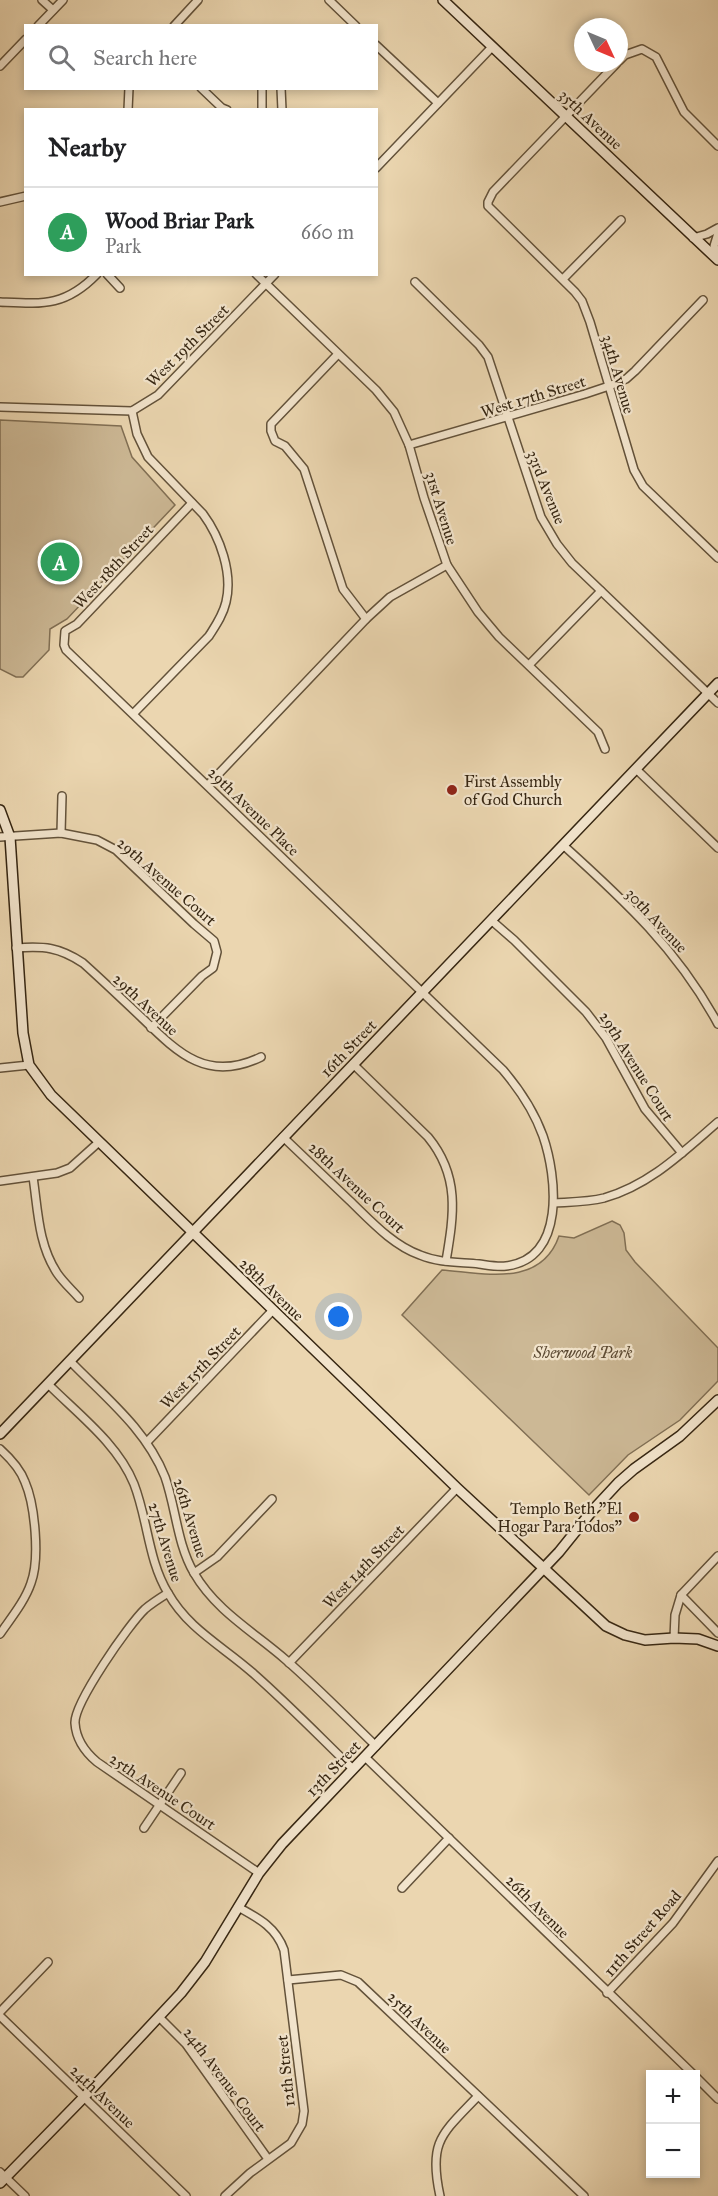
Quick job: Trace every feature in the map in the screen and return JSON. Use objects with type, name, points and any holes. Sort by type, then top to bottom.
[{"type":"street","points":[[42,0],[53,10]]},
{"type":"street","points":[[40,24],[63,0]]},
{"type":"street","points":[[176,24],[198,0]]},
{"type":"street","points":[[329,0],[354,24]]},
{"type":"street","name":"35th Avenue","points":[[443,0],[718,260]]},
{"type":"street","points":[[0,66],[24,41]]},
{"type":"street","points":[[378,47],[438,104]]},
{"type":"street","points":[[378,166],[492,47]]},
{"type":"street","points":[[628,54],[642,49],[656,57],[684,112],[718,146]]},
{"type":"street","points":[[566,117],[609,72]]},
{"type":"street","points":[[128,108],[129,90]]},
{"type":"street","points":[[203,90],[222,108]]},
{"type":"street","points":[[262,90],[262,108]]},
{"type":"street","points":[[281,90],[282,108]]},
{"type":"street","name":"34th Avenue","points":[[566,117],[493,192],[488,202],[491,211],[575,292],[586,311],[634,470],[643,486],[718,558]]},
{"type":"street","points":[[0,202],[24,196]]},
{"type":"street","points":[[563,279],[621,220]]},
{"type":"street","points":[[693,238],[718,228]]},
{"type":"street","points":[[718,233],[714,246],[718,255]]},
{"type":"street","points":[[0,302],[41,304],[58,301],[80,290],[95,276]]},
{"type":"street","points":[[109,276],[120,288]]},
{"type":"street","name":"31st Avenue","points":[[258,276],[376,390],[394,412],[409,445],[427,510],[447,565],[478,612],[499,637],[598,732],[605,749]]},
{"type":"street","name":"West 19th Street","points":[[132,411],[158,395],[272,276]]},
{"type":"street","name":"33rd Avenue","points":[[415,282],[479,345],[488,357],[541,517],[557,544],[572,563],[718,703]]},
{"type":"street","name":"West 17th Street","points":[[409,445],[508,417],[626,379],[703,300]]},
{"type":"street","points":[[338,354],[271,424],[271,431],[275,441],[285,446],[304,469],[343,589],[366,619]]},
{"type":"street","points":[[0,407],[132,411],[137,434],[148,457],[210,524],[227,573],[226,604],[209,636],[134,714]]},
{"type":"street","name":"West 18th Street","points":[[66,650],[65,631],[77,624],[192,502]]},
{"type":"street","points":[[208,785],[366,619],[390,597],[447,565]]},
{"type":"street","points":[[529,665],[601,591]]},
{"type":"street","name":"29th Avenue Place","points":[[66,650],[423,992]]},
{"type":"street","name":"16th Street","points":[[0,1434],[718,683]]},
{"type":"street","points":[[636,769],[718,848]]},
{"type":"street","points":[[61,833],[62,796]]},
{"type":"street","name":"28th Avenue","points":[[0,810],[5,837],[23,1033],[29,1065],[51,1095],[457,1488],[606,1626],[625,1635],[645,1640],[698,1639],[718,1646]]},
{"type":"street","name":"29th Avenue Court","points":[[5,837],[61,833],[97,840],[116,850],[214,940],[217,952],[213,968],[202,976],[152,1028]]},
{"type":"street","name":"30th Avenue","points":[[563,845],[661,939],[688,974],[718,1024]]},
{"type":"street","name":"29th Avenue Court","points":[[491,920],[586,1012],[606,1038],[645,1109],[682,1153]]},
{"type":"street","name":"29th Avenue","points":[[16,948],[42,946],[67,952],[83,963],[176,1050],[197,1063],[231,1068],[261,1057]]},
{"type":"street","points":[[423,992],[503,1070],[530,1106],[549,1157],[554,1203],[602,1198],[627,1190],[654,1175],[718,1122]]},
{"type":"street","points":[[353,1064],[428,1137],[445,1161],[450,1176],[452,1198],[446,1262]]},
{"type":"street","points":[[0,1068],[29,1065]]},
{"type":"street","name":"28th Avenue Court","points":[[283,1137],[398,1244],[418,1255],[446,1262],[505,1266],[522,1262],[535,1253],[545,1241],[554,1203]]},
{"type":"street","points":[[0,1181],[57,1173],[70,1168],[99,1142]]},
{"type":"street","points":[[33,1177],[44,1247],[58,1275],[79,1298]]},
{"type":"street","name":"West 15th Street","points":[[147,1442],[273,1310]]},
{"type":"street","name":"26th Avenue","points":[[70,1361],[137,1428],[147,1442],[165,1477],[175,1509],[181,1541],[194,1573],[213,1600],[228,1615],[264,1641],[289,1663],[375,1746]]},
{"type":"street","name":"27th Avenue","points":[[48,1384],[116,1453],[126,1468],[144,1516],[152,1554],[168,1593],[189,1620],[206,1637],[256,1675],[353,1769]]},
{"type":"street","name":"13th Street","points":[[2,2178],[84,2097],[159,2017],[205,1962],[259,1873],[289,1836],[544,1568],[618,1483],[680,1436],[718,1400]]},
{"type":"street","points":[[0,1449],[13,1461],[30,1495],[36,1559],[28,1591],[0,1634]]},
{"type":"street","name":"West 14th Street","points":[[289,1663],[457,1488]]},
{"type":"street","points":[[194,1573],[217,1557],[272,1500]]},
{"type":"street","points":[[674,1638],[675,1615],[681,1594],[718,1556]]},
{"type":"street","name":"25th Avenue Court","points":[[168,1593],[144,1610],[131,1626],[83,1699],[75,1722],[79,1739],[90,1756],[259,1873]]},
{"type":"street","points":[[681,1594],[718,1633]]},
{"type":"street","name":"26th Avenue","points":[[365,1757],[688,2070]]},
{"type":"street","points":[[144,1828],[181,1773]]},
{"type":"street","points":[[402,1888],[449,1838]]},
{"type":"street","name":"11th Street Road","points":[[607,1993],[673,1923],[718,1861]]},
{"type":"street","points":[[238,1907],[269,1925],[277,1935],[284,1950],[288,1980]]},
{"type":"street","points":[[0,2014],[48,1962]]},
{"type":"street","name":"25th Avenue","points":[[288,1980],[341,1975],[358,1982],[584,2196]]},
{"type":"street","name":"12th Street","points":[[225,2196],[268,2159],[291,2143],[302,2124],[304,2111],[288,1980]]},
{"type":"street","name":"24th Avenue","points":[[0,2014],[186,2196]]},
{"type":"street","name":"24th Avenue Court","points":[[159,2017],[186,2044],[268,2159]]},
{"type":"street","name":"26th Avenue","points":[[700,2082],[718,2099]]},
{"type":"street","points":[[440,2196],[435,2158],[439,2140],[478,2096]]},
{"type":"street","points":[[2,2178],[25,2196]]},
{"type":"green space","points":[[0,420],[121,426],[132,457],[175,505],[67,619],[50,629],[49,650],[23,677],[16,677],[0,669]]},
{"type":"green space","name":"Sherwood Park","points":[[612,1221],[620,1225],[624,1233],[626,1250],[635,1262],[718,1348],[718,1381],[680,1420],[628,1455],[589,1495],[402,1315],[442,1270],[510,1274],[525,1270],[539,1264],[551,1253],[559,1236],[574,1238]]},
{"type":"place","name":"Wood Briar Park","points":[[60,562]]},
{"type":"place","name":"First Assembly of God Church","points":[[452,790]]},
{"type":"place","name":"Templo Beth \"El Hogar Para Todos\"","points":[[634,1517]]}]
